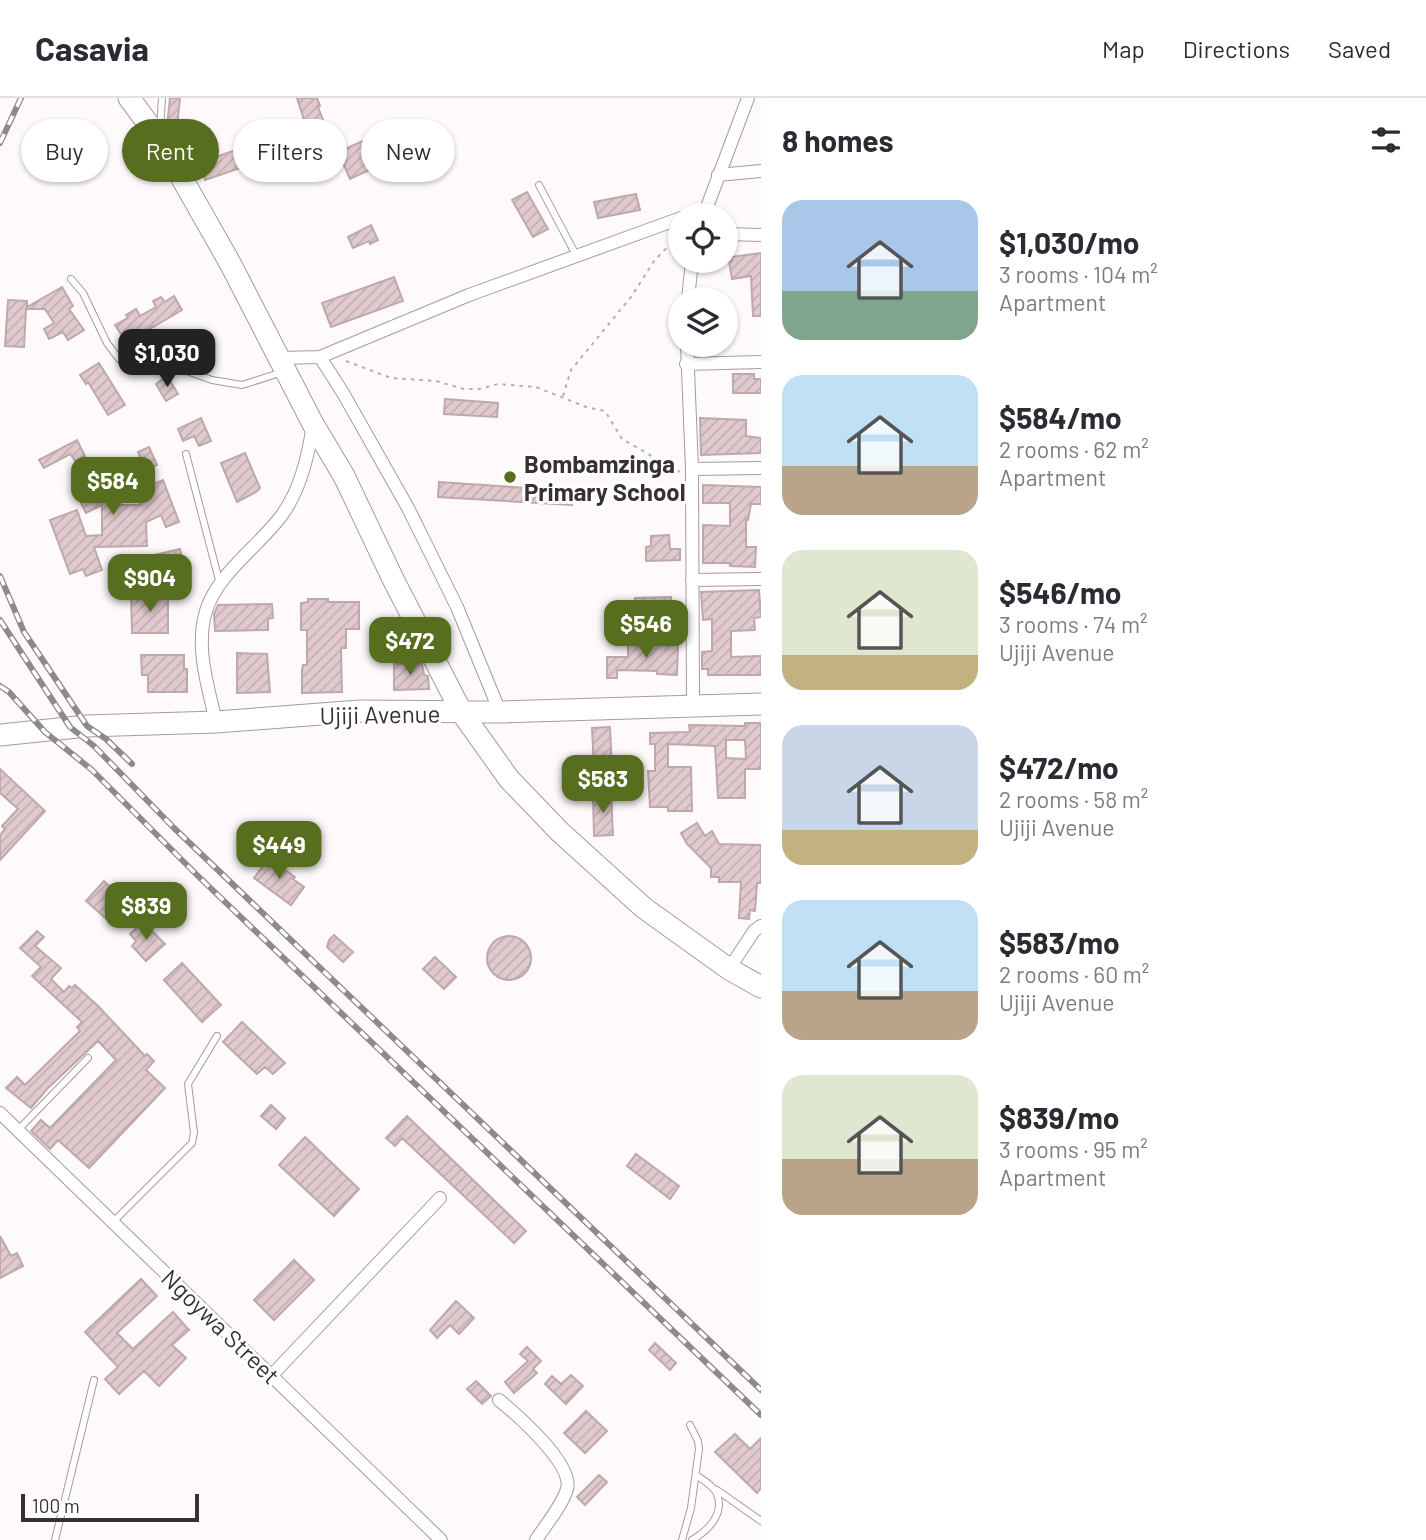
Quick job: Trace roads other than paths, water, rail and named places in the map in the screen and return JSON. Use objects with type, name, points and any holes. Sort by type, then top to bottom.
[{"type":"highway","points":[[129,98],[145,119]]},
{"type":"highway","points":[[183,182],[284,364],[313,424],[344,476],[462,713],[509,779],[560,832],[644,908],[729,968],[761,987]]},
{"type":"highway","name":"Ujiji Avenue","points":[[0,735],[87,726],[216,722],[360,711],[462,713],[761,704]]},
{"type":"street","points":[[708,203],[748,98]]},
{"type":"street","points":[[718,175],[761,170]]},
{"type":"street","points":[[284,364],[324,356],[470,295],[668,223]]},
{"type":"street","points":[[738,234],[761,234]]},
{"type":"street","points":[[324,356],[408,508],[457,607],[500,712]]},
{"type":"street","points":[[686,357],[692,474],[693,706]]},
{"type":"street","points":[[686,364],[761,362]]},
{"type":"street","points":[[216,722],[203,662],[202,634],[206,611],[220,586],[282,514],[306,467],[313,424]]},
{"type":"street","points":[[692,474],[761,468]]},
{"type":"street","points":[[692,580],[761,579]]},
{"type":"street","points":[[729,968],[754,930],[761,926]]},
{"type":"street","name":"Ngoywa Street","points":[[0,1113],[441,1540]]},
{"type":"street","points":[[272,1375],[440,1198]]},
{"type":"street","points":[[499,1399],[538,1434],[567,1479],[566,1491],[536,1540]]},
{"type":"lane","points":[[160,119],[162,98]]},
{"type":"lane","points":[[539,185],[576,255]]},
{"type":"lane","points":[[71,279],[83,293],[107,343],[119,359],[129,365],[187,371],[212,380],[242,385],[284,364]]},
{"type":"lane","points":[[186,454],[220,586]]},
{"type":"lane","points":[[113,1222],[190,1146],[194,1133],[188,1084],[217,1036]]},
{"type":"lane","points":[[18,1130],[88,1058]]},
{"type":"lane","points":[[55,1540],[94,1380]]},
{"type":"lane","points":[[682,1540],[696,1475],[698,1441],[690,1424]]},
{"type":"lane","points":[[696,1475],[761,1521]]},
{"type":"lane","points":[[692,1540],[712,1524],[718,1506],[718,1495],[712,1487]]},
{"type":"lane","points":[[706,1531],[709,1540]]},
{"type":"railway","points":[[0,143],[21,98]]},
{"type":"railway","points":[[0,576],[24,632],[87,726],[106,739],[132,764]]},
{"type":"railway","points":[[0,620],[70,727],[94,746],[174,828],[761,1390]]},
{"type":"railway","points":[[0,686],[9,692],[45,732],[92,770],[199,877],[761,1415]]},
{"type":"place","name":"Bombamzinga Primary School","points":[[510,477]]}]
